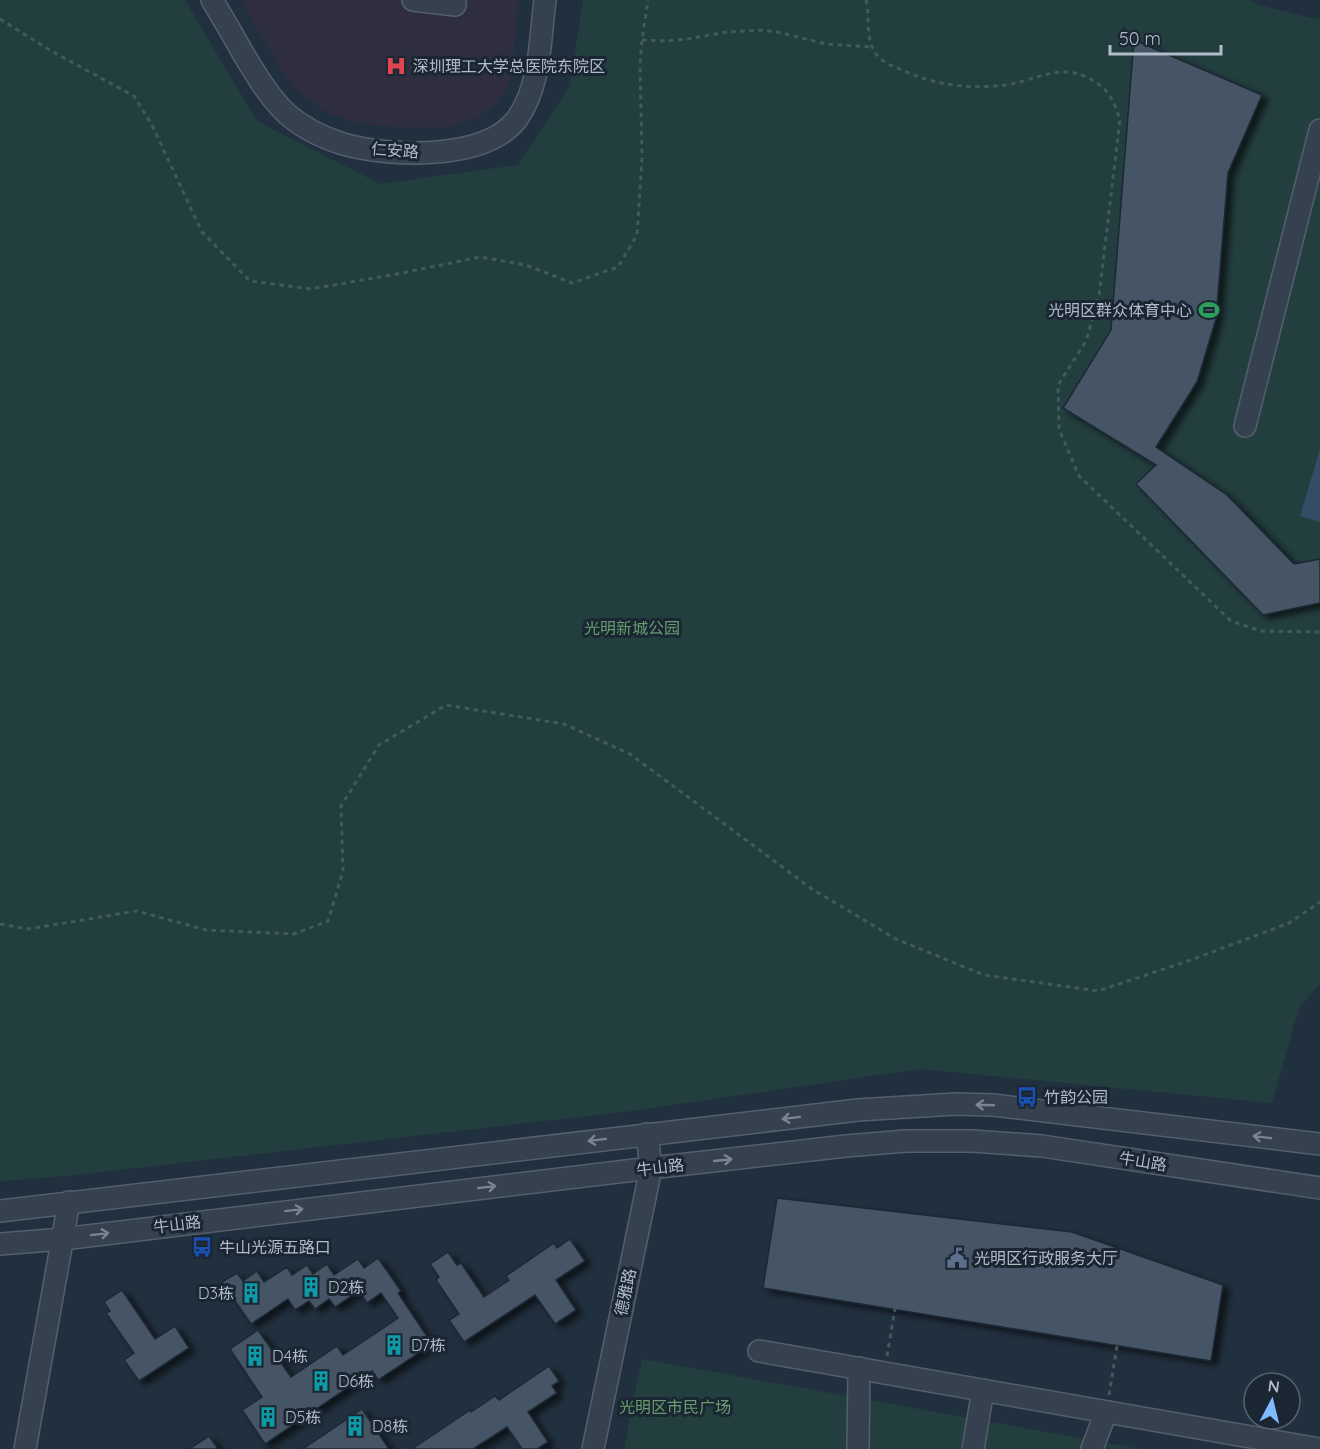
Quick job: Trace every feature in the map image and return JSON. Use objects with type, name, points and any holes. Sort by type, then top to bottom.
[{"type":"street","name":"仁安路","points":[[212,0],[262,85],[289,116],[324,137],[344,144],[392,152],[446,152],[485,141],[515,121],[523,109],[535,79],[544,0]]},
{"type":"street","points":[[413,0],[455,5],[455,0]]},
{"type":"street","points":[[1245,426],[1320,130]]},
{"type":"street","name":"牛山路","points":[[0,1211],[647,1134],[858,1110],[914,1106],[993,1105],[1320,1144]]},
{"type":"street","points":[[914,1106],[906,1115],[905,1131],[919,1141]]},
{"type":"street","name":"德雅路","points":[[593,1449],[651,1168],[647,1134]]},
{"type":"street","name":"牛山路","points":[[0,1244],[63,1239],[846,1146],[919,1141],[972,1140],[1042,1146],[1320,1188]]},
{"type":"street","points":[[25,1449],[69,1202]]},
{"type":"street","points":[[759,1351],[1319,1449]]},
{"type":"street","points":[[858,1449],[859,1368]]},
{"type":"street","points":[[973,1449],[983,1390]]},
{"type":"street","points":[[1092,1449],[1106,1412]]},
{"type":"path","points":[[0,19],[53,52],[134,96],[152,125],[202,232],[250,281],[311,289],[480,257],[526,265],[572,283],[618,267],[637,235],[642,158],[640,65],[648,0]]},
{"type":"path","points":[[866,0],[869,39],[881,60],[887,64],[942,83],[967,86],[1008,85],[1066,72],[1091,78],[1110,96],[1120,119],[1099,296],[1086,341],[1058,385],[1059,429],[1079,476],[1231,621],[1262,631],[1320,632]]},
{"type":"path","points":[[642,40],[665,41],[727,32],[761,30],[826,44],[872,47]]},
{"type":"path","points":[[0,924],[28,928],[137,911],[206,930],[294,933],[328,921],[343,872],[341,806],[379,746],[446,705],[564,724],[630,754],[812,889],[896,939],[984,975],[1098,991],[1191,960],[1289,923],[1320,902]]},
{"type":"path","points":[[885,1373],[895,1309]]},
{"type":"path","points":[[1106,1412],[1117,1346]]},
{"type":"shaded area","name":"深圳理工大学总医院东院区","points":[[240,0],[519,0],[511,77],[503,94],[492,108],[477,118],[460,124],[443,128],[394,127],[351,121],[318,107],[293,85]]},
{"type":"shaded area","points":[[1320,449],[1320,522],[1300,516]]},
{"type":"green space","name":"光明新城公园","points":[[0,0],[185,0],[257,121],[380,184],[518,165],[570,86],[583,0],[1250,0],[1259,5],[1320,20],[1320,984],[1299,1008],[1272,1103],[920,1069],[624,1112],[67,1176],[0,1181]]},
{"type":"green space","name":"光明区市民广场","points":[[642,1359],[1141,1449],[624,1449]]},
{"type":"building","points":[[1134,40],[1262,95],[1228,173],[1216,319],[1197,382],[1156,447],[1227,495],[1294,564],[1320,559],[1320,603],[1263,615],[1136,484],[1156,465],[1063,408],[1111,330]]},
{"type":"building","name":"光明区行政服务大厅","points":[[777,1198],[1072,1232],[1223,1285],[1211,1361],[763,1288]]},
{"type":"building","points":[[570,1239],[585,1261],[556,1280],[576,1310],[555,1324],[535,1295],[464,1342],[449,1320],[459,1314],[436,1280],[439,1277],[430,1264],[448,1252],[457,1265],[461,1263],[484,1297],[509,1280],[506,1276],[554,1243],[557,1248]]},
{"type":"building","points":[[378,1258],[401,1291],[398,1293],[432,1344],[378,1380],[372,1371],[265,1444],[242,1410],[262,1397],[230,1349],[258,1330],[291,1377],[337,1346],[343,1355],[398,1318],[381,1293],[367,1303],[359,1291],[335,1307],[329,1299],[315,1309],[309,1301],[295,1310],[288,1299],[251,1324],[222,1282],[237,1273],[243,1281],[257,1271],[264,1282],[287,1267],[292,1275],[307,1265],[313,1274],[327,1264],[334,1275],[358,1259],[364,1268]]},
{"type":"building","points":[[122,1290],[155,1339],[175,1326],[189,1348],[139,1381],[124,1360],[134,1353],[106,1313],[110,1311],[104,1302]]},
{"type":"building","points":[[549,1366],[559,1381],[552,1386],[557,1393],[528,1412],[548,1442],[537,1449],[522,1449],[507,1427],[473,1449],[412,1449],[470,1410],[471,1412],[495,1396],[499,1400]]},
{"type":"building","name":"D8栋","points":[[362,1409],[389,1449],[303,1449]]},
{"type":"building","points":[[209,1436],[218,1449],[189,1449]]},
{"type":"place","name":"深圳理工大学总医院东院区","points":[[396,66]]},
{"type":"place","name":"光明区群众体育中心","points":[[1209,310]]},
{"type":"place","name":"竹韵公园","points":[[1027,1097]]},
{"type":"place","name":"牛山光源五路口","points":[[202,1247]]},
{"type":"place","name":"光明区行政服务大厅","points":[[957,1258]]},
{"type":"place","name":"D2栋","points":[[311,1287]]},
{"type":"place","name":"D3栋","points":[[251,1293]]},
{"type":"place","name":"D7栋","points":[[394,1345]]},
{"type":"place","name":"D4栋","points":[[255,1356]]},
{"type":"place","name":"D6栋","points":[[321,1381]]},
{"type":"place","name":"D5栋","points":[[268,1417]]},
{"type":"place","name":"D8栋","points":[[355,1426]]}]
